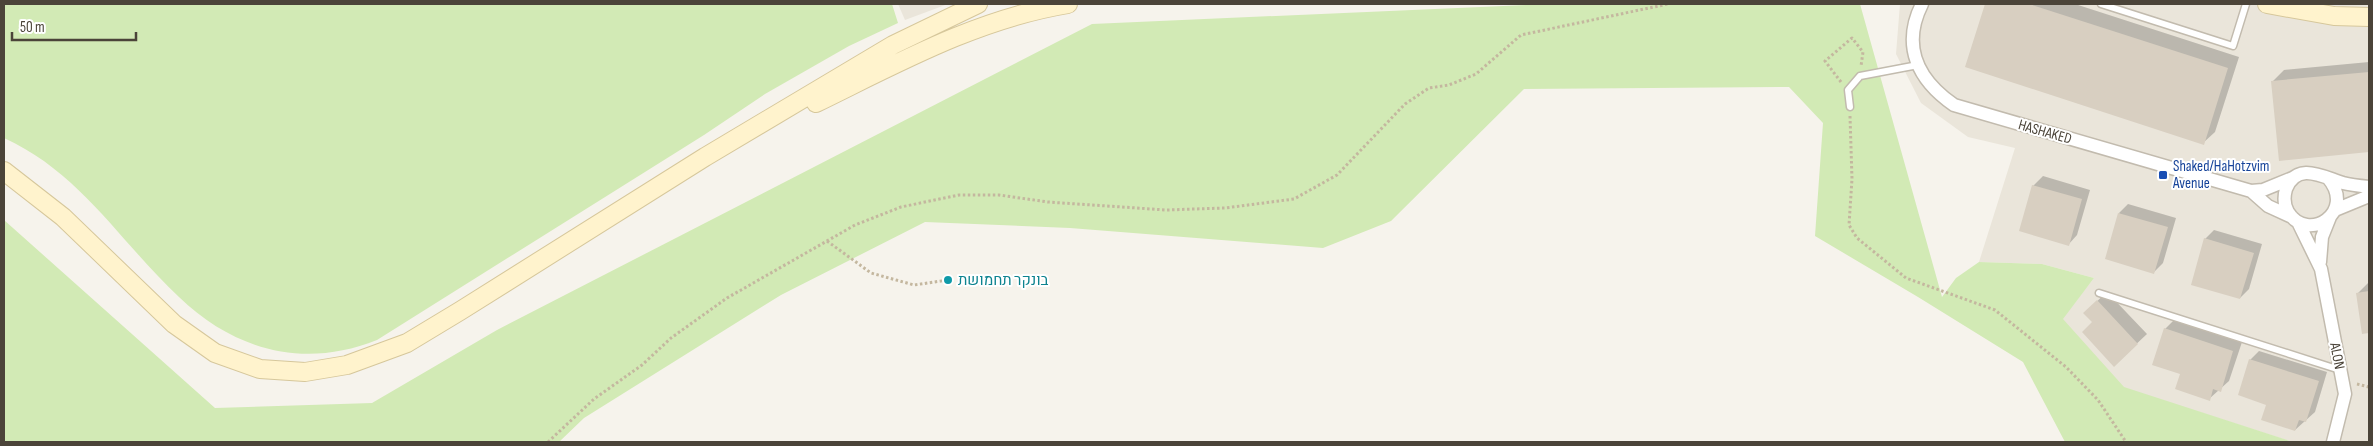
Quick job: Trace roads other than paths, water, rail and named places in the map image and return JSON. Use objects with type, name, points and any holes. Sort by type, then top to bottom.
[{"type":"main road","points":[[4,171],[62,217],[174,324],[215,353],[260,369],[304,372],[347,365],[407,343],[705,156],[893,45],[978,4]]},
{"type":"main road","points":[[705,156],[947,39],[998,20],[1036,9],[1068,4]]},
{"type":"main road","points":[[2267,4],[2334,16],[2369,17]]},
{"type":"street","name":"HASHAKED","points":[[1922,4],[1917,14],[1914,54],[1924,78],[1939,94],[1954,104],[1972,111],[2251,191],[2263,190],[2295,177]]},
{"type":"street","points":[[2369,187],[2328,178],[2311,172],[2295,177],[2285,192],[2284,201],[2295,219],[2315,225],[2332,214],[2369,196]]},
{"type":"street","points":[[2328,178],[2337,194],[2332,214]]},
{"type":"street","name":"HASHAKED","points":[[2251,191],[2268,206],[2295,219]]},
{"type":"street","name":"ALON","points":[[2332,214],[2322,237],[2320,269],[2345,394],[2333,442]]},
{"type":"street","name":"ALON","points":[[2295,219],[2320,269]]},
{"type":"lane","points":[[2101,4],[2233,46],[2246,4]]},
{"type":"lane","points":[[1850,107],[1848,90],[1860,76],[1918,65]]},
{"type":"lane","points":[[2099,293],[2340,370]]},
{"type":"place","name":"Shaked/HaHotzvim Avenue","points":[[2163,175]]},
{"type":"place","name":"בונקר תחמושת","points":[[948,280]]}]
